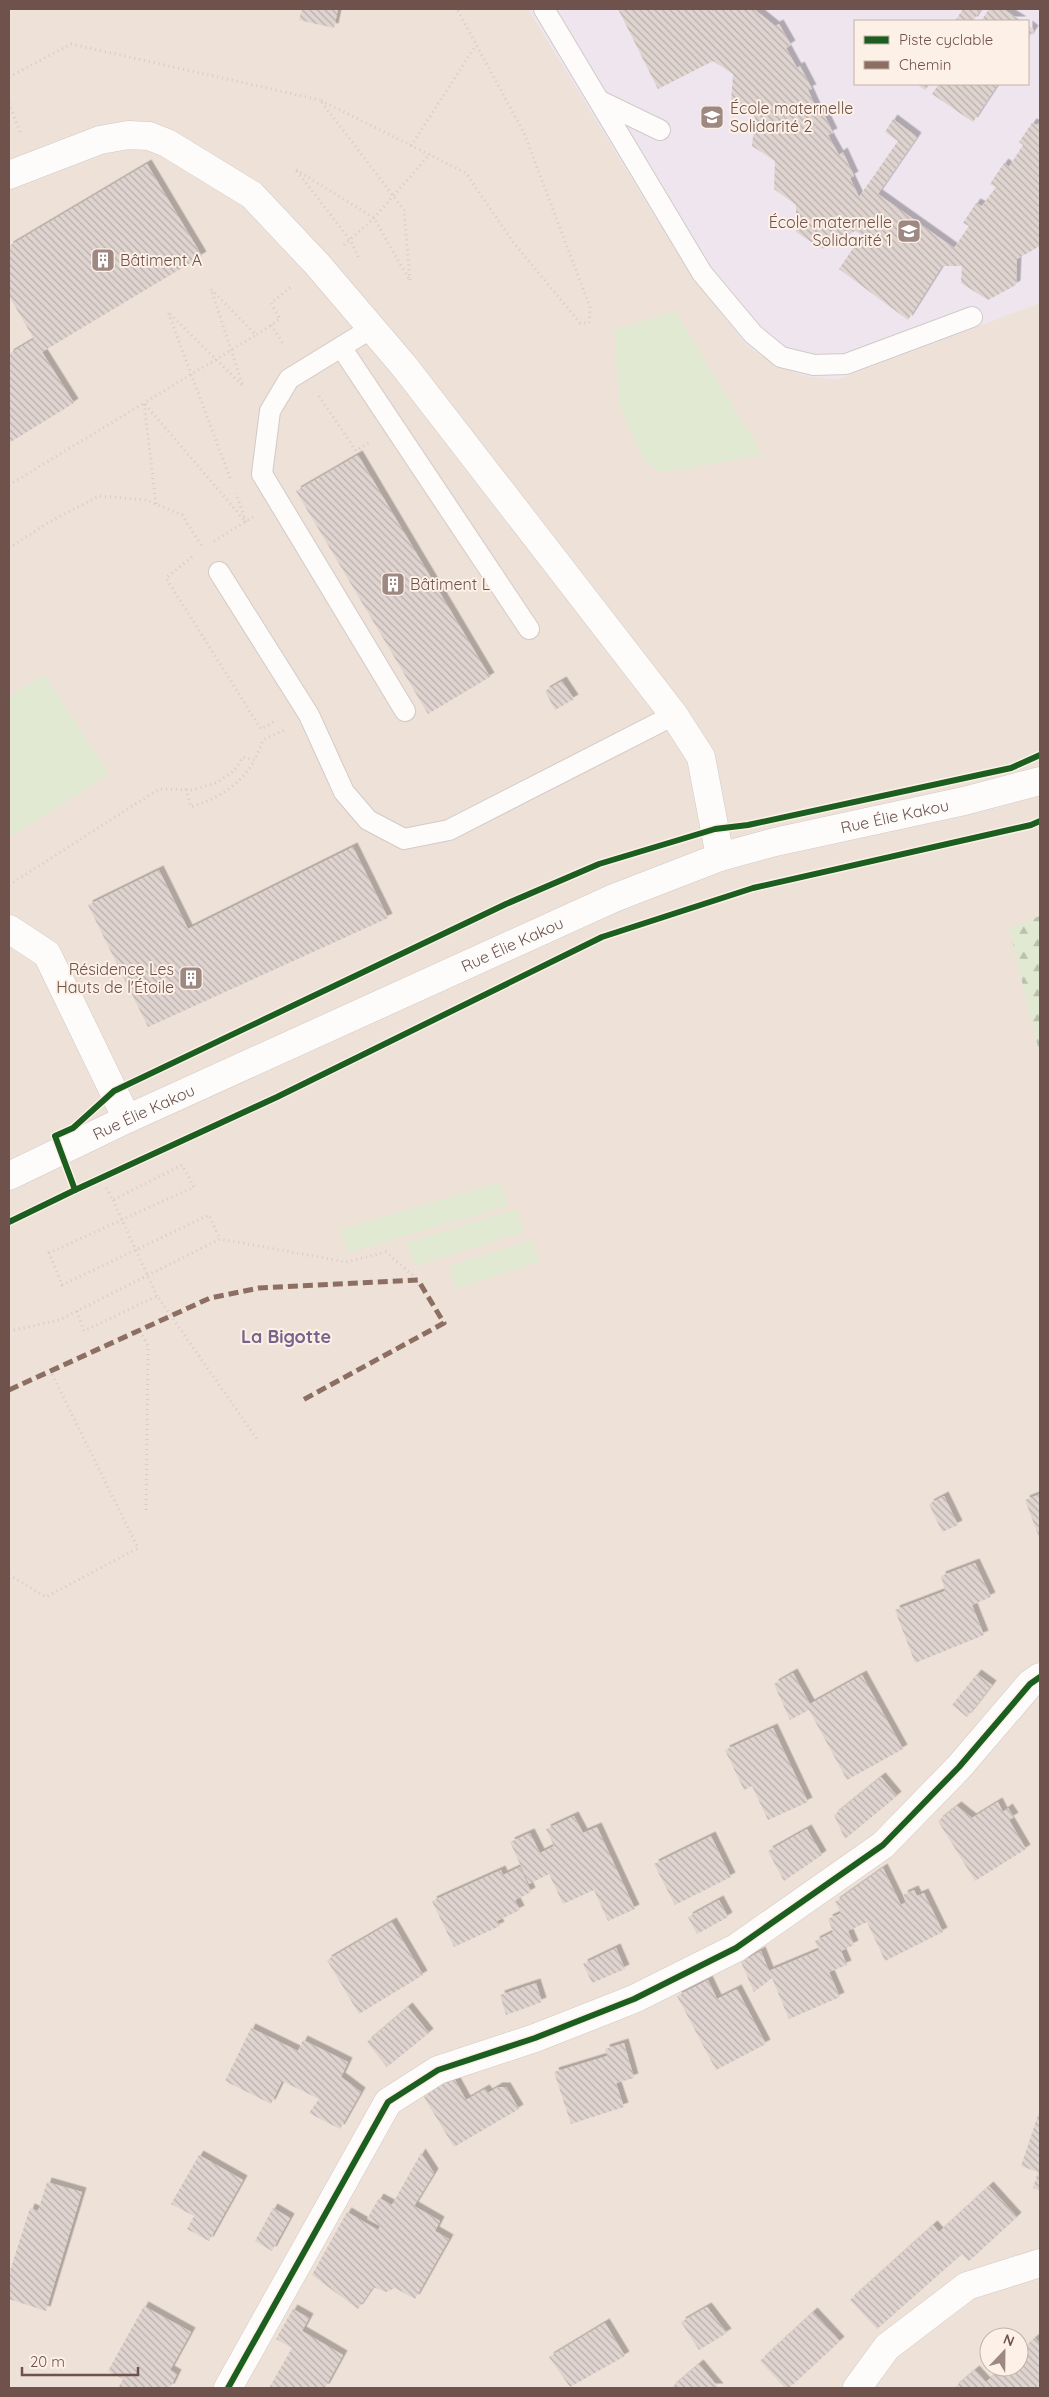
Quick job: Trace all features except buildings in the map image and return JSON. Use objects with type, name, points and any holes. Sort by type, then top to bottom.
[{"type":"street","points":[[9,175],[100,140],[128,135],[149,136],[167,143],[252,195],[317,264],[404,366],[674,715],[700,757],[720,857]]},
{"type":"street","name":"Rue Élie Kakou","points":[[9,1176],[127,1119],[614,898],[720,857],[775,842],[964,801],[1040,781]]},
{"type":"street","points":[[9,929],[47,954],[127,1119]]},
{"type":"street","points":[[228,2388],[388,2102],[438,2070],[535,2038],[634,1999],[736,1948],[882,1845],[959,1767],[1030,1684],[1040,1678]]},
{"type":"street","points":[[857,2388],[887,2347],[967,2286],[1040,2263]]},
{"type":"lane","points":[[544,9],[702,273],[753,334],[781,357],[814,365],[846,364],[972,317]]},
{"type":"lane","points":[[600,101],[660,130]]},
{"type":"lane","points":[[372,328],[289,379],[270,411],[262,474],[405,710]]},
{"type":"lane","points":[[341,347],[529,629]]},
{"type":"lane","points":[[219,572],[309,715],[344,792],[368,820],[404,839],[449,830],[674,715]]},
{"type":"path","points":[[9,77],[71,44],[320,100],[466,172],[513,242],[580,323],[589,323],[590,307],[524,133],[457,9]]},
{"type":"path","points":[[412,146],[476,45]]},
{"type":"path","points":[[320,100],[404,210],[410,281],[374,218],[296,169],[351,241],[359,258]]},
{"type":"path","points":[[9,485],[231,351],[280,319],[271,303],[317,264],[351,241],[374,218],[430,154]]},
{"type":"path","points":[[246,522],[168,312],[243,386],[211,289],[256,335]]},
{"type":"path","points":[[270,325],[289,352]]},
{"type":"path","points":[[316,391],[356,451],[372,441]]},
{"type":"path","points":[[144,404],[246,522]]},
{"type":"path","points":[[144,404],[156,504]]},
{"type":"path","points":[[9,548],[48,522],[99,496],[146,500],[182,515],[203,548]]},
{"type":"path","points":[[278,720],[261,729],[166,578],[203,548],[279,502]]},
{"type":"path","points":[[186,789],[191,807],[208,802],[232,788],[246,775],[255,760],[263,740],[286,729]]},
{"type":"path","points":[[9,885],[159,788],[202,788],[218,782],[235,770],[243,757],[255,760]]},
{"type":"path","points":[[113,1200],[182,1165],[194,1187],[48,1253],[62,1285],[208,1215],[220,1239]]},
{"type":"path","points":[[106,1188],[157,1296],[256,1439]]},
{"type":"path","points":[[9,1330],[59,1320],[220,1239],[346,1262],[386,1252],[418,1280]]},
{"type":"path","points":[[77,1311],[84,1331],[157,1296]]},
{"type":"path","points":[[140,1331],[148,1346],[146,1514]]},
{"type":"path","points":[[9,1575],[46,1597],[138,1548],[51,1372]]},
{"type":"shaded area","points":[[9,9],[1040,9],[1040,2388],[9,2388]]},
{"type":"shaded area","points":[[528,9],[1040,9],[1040,303],[837,380],[805,376],[777,366],[747,346],[691,276]]},
{"type":"green space","points":[[675,311],[763,455],[659,473],[642,458],[620,406],[614,330]]},
{"type":"green space","points":[[44,674],[109,774],[9,838],[9,696]]},
{"type":"green space","points":[[1040,916],[1040,1055],[1009,928]]},
{"type":"green space","points":[[501,1182],[508,1206],[348,1253],[340,1229]]},
{"type":"green space","points":[[517,1209],[524,1232],[415,1266],[407,1242]]},
{"type":"green space","points":[[532,1240],[539,1262],[456,1289],[448,1266]]},
{"type":"marked path","points":[[9,1390],[210,1298],[259,1288],[418,1280],[444,1323],[301,1401]]},
{"type":"cycle path","points":[[9,1222],[75,1190],[55,1136],[73,1128],[114,1091],[506,904],[599,864],[715,829],[748,825],[1011,768],[1040,755]]},
{"type":"cycle path","points":[[75,1190],[277,1097],[602,937],[753,888],[1031,825],[1040,821]]},
{"type":"cycle path","points":[[228,2388],[388,2102],[438,2070],[535,2038],[634,1999],[736,1948],[883,1845],[959,1767],[1030,1684],[1040,1677]]},
{"type":"place","name":"École maternelle Solidarité 2","points":[[712,117]]},
{"type":"place","name":"École maternelle Solidarité 1","points":[[909,231]]},
{"type":"place","name":"Bâtiment A","points":[[103,260]]},
{"type":"place","name":"Bâtiment L","points":[[393,584]]},
{"type":"place","name":"Résidence Les Hauts de l'Étoile","points":[[191,978]]},
{"type":"district","name":"La Bigotte","points":[[286,1337]]}]
